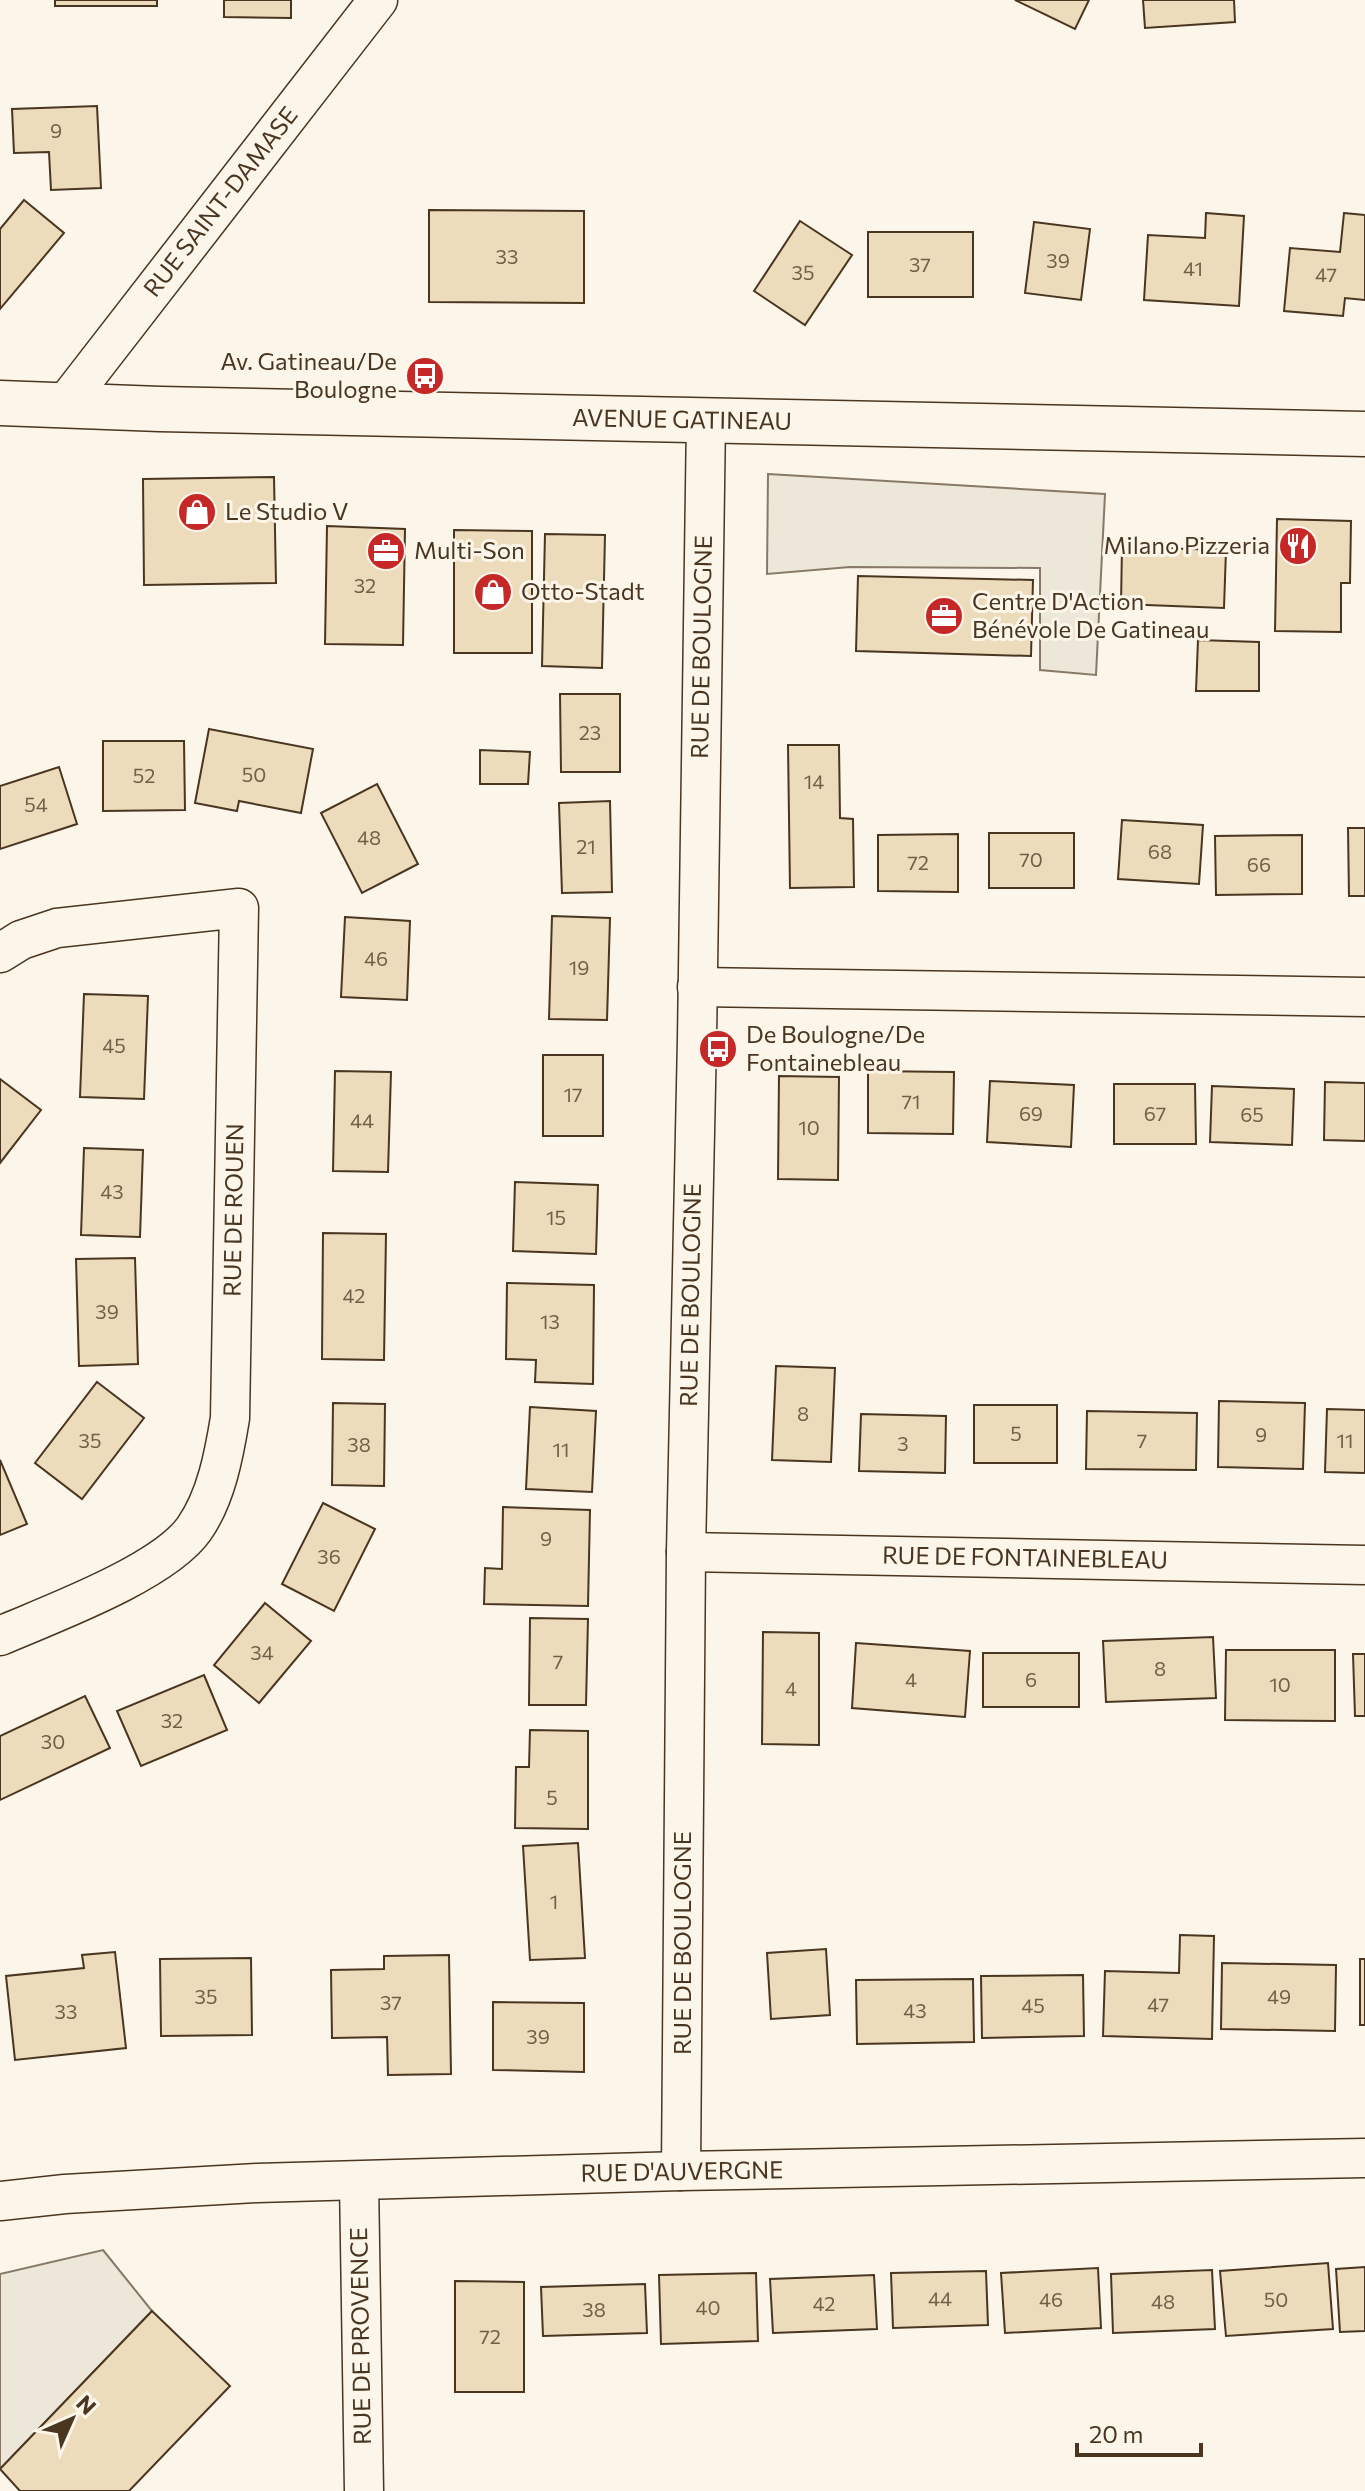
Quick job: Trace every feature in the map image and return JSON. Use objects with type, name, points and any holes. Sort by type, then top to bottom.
[{"type":"street","name":"RUE SAINT-DAMASE","points":[[65,404],[378,0]]},
{"type":"street","name":"AVENUE GATINEAU","points":[[0,403],[1257,434],[1365,434]]},
{"type":"street","name":"RUE DE BOULOGNE","points":[[681,2171],[686,1552],[706,419]]},
{"type":"street","name":"RUE DE ROUEN","points":[[0,953],[21,940],[57,928],[239,908],[230,1418],[220,1468],[194,1529],[175,1550],[104,1591],[0,1636]]},
{"type":"street","points":[[697,987],[1365,997]]},
{"type":"street","name":"RUE DE FONTAINEBLEAU","points":[[686,1552],[1365,1565]]},
{"type":"street","name":"RUE D'AUVERGNE","points":[[0,2201],[78,2193],[257,2183],[681,2171],[1365,2158]]},
{"type":"street","name":"RUE DE PROVENCE","points":[[359,2181],[364,2491]]},
{"type":"shaded area","points":[[768,474],[1105,494],[1096,675],[1040,670],[1040,568],[850,567],[767,574]]},
{"type":"shaded area","points":[[103,2250],[152,2311],[0,2469],[0,2274]]},
{"type":"building","points":[[55,0],[157,0],[157,6],[55,6]]},
{"type":"building","points":[[224,0],[291,0],[291,18],[224,17]]},
{"type":"building","points":[[1015,0],[1089,0],[1075,29]]},
{"type":"building","points":[[1143,0],[1234,0],[1235,22],[1145,28]]},
{"type":"building","points":[[97,106],[101,188],[51,190],[49,152],[14,153],[12,109]]},
{"type":"building","points":[[24,200],[64,233],[0,309],[0,229]]},
{"type":"building","points":[[429,210],[584,211],[584,303],[429,302]]},
{"type":"building","points":[[1206,213],[1244,216],[1239,306],[1144,300],[1148,235],[1205,238]]},
{"type":"building","points":[[1344,213],[1365,215],[1365,300],[1345,298],[1343,316],[1284,311],[1290,248],[1340,252]]},
{"type":"building","points":[[800,221],[852,255],[805,325],[754,291]]},
{"type":"building","points":[[1034,222],[1090,229],[1081,300],[1025,293]]},
{"type":"building","points":[[868,232],[973,232],[973,297],[868,297]]},
{"type":"building","points":[[274,477],[276,583],[144,585],[143,479]]},
{"type":"building","points":[[1277,519],[1351,521],[1350,583],[1341,583],[1341,632],[1275,631]]},
{"type":"building","points":[[327,526],[405,529],[403,645],[325,644]]},
{"type":"building","name":"Otto-Stadt","points":[[454,530],[532,531],[532,653],[454,653]]},
{"type":"building","points":[[545,534],[605,535],[602,668],[542,666]]},
{"type":"building","points":[[1122,547],[1226,550],[1224,608],[1121,604]]},
{"type":"building","name":"Centre D'Action Bénévole De Gatineau","points":[[858,576],[1033,580],[1031,656],[856,651]]},
{"type":"building","points":[[1198,640],[1259,642],[1259,691],[1196,691]]},
{"type":"building","points":[[560,694],[620,694],[620,772],[561,772]]},
{"type":"building","points":[[209,729],[313,749],[301,813],[239,801],[237,811],[195,803]]},
{"type":"building","points":[[103,741],[184,741],[185,810],[103,811]]},
{"type":"building","points":[[788,745],[839,745],[840,818],[853,819],[854,887],[790,888]]},
{"type":"building","points":[[480,750],[530,752],[528,784],[480,784]]},
{"type":"building","points":[[59,767],[77,824],[0,849],[0,786]]},
{"type":"building","points":[[377,784],[418,864],[362,893],[321,813]]},
{"type":"building","points":[[610,801],[612,892],[562,893],[559,803]]},
{"type":"building","points":[[1122,820],[1203,825],[1199,884],[1118,879]]},
{"type":"building","points":[[1348,828],[1365,828],[1365,896],[1349,896]]},
{"type":"building","points":[[989,833],[1074,833],[1074,888],[989,888]]},
{"type":"building","points":[[958,834],[958,892],[878,891],[878,835]]},
{"type":"building","points":[[1302,835],[1302,894],[1216,895],[1215,836]]},
{"type":"building","points":[[552,916],[610,918],[607,1020],[549,1019]]},
{"type":"building","points":[[345,917],[410,921],[407,1000],[341,997]]},
{"type":"building","points":[[84,994],[148,996],[144,1099],[80,1097]]},
{"type":"building","points":[[543,1055],[603,1055],[603,1136],[543,1136]]},
{"type":"building","points":[[335,1071],[391,1072],[388,1172],[333,1171]]},
{"type":"building","points":[[868,1071],[954,1072],[953,1134],[868,1133]]},
{"type":"building","points":[[779,1076],[839,1077],[838,1180],[778,1179]]},
{"type":"building","points":[[0,1079],[41,1110],[0,1163]]},
{"type":"building","points":[[990,1081],[1074,1085],[1071,1147],[987,1142]]},
{"type":"building","points":[[1325,1082],[1365,1083],[1365,1141],[1324,1140]]},
{"type":"building","points":[[1114,1084],[1195,1084],[1196,1144],[1114,1144]]},
{"type":"building","points":[[1212,1086],[1294,1089],[1292,1145],[1210,1142]]},
{"type":"building","points":[[84,1148],[143,1150],[140,1237],[81,1235]]},
{"type":"building","points":[[515,1182],[598,1185],[596,1254],[513,1251]]},
{"type":"building","points":[[323,1233],[386,1234],[384,1360],[322,1359]]},
{"type":"building","points":[[135,1258],[138,1364],[79,1366],[76,1259]]},
{"type":"building","points":[[507,1283],[594,1285],[593,1384],[535,1382],[536,1360],[506,1359]]},
{"type":"building","points":[[776,1366],[835,1368],[831,1462],[772,1460]]},
{"type":"building","points":[[97,1382],[144,1418],[82,1499],[35,1463]]},
{"type":"building","points":[[1219,1401],[1305,1403],[1303,1469],[1218,1467]]},
{"type":"building","points":[[333,1403],[385,1404],[384,1486],[332,1485]]},
{"type":"building","points":[[974,1405],[1057,1405],[1057,1463],[974,1463]]},
{"type":"building","points":[[530,1407],[596,1411],[592,1492],[526,1489]]},
{"type":"building","points":[[1327,1409],[1365,1410],[1365,1473],[1325,1472]]},
{"type":"building","points":[[1087,1411],[1197,1413],[1196,1470],[1086,1469]]},
{"type":"building","points":[[861,1414],[946,1416],[945,1473],[859,1471]]},
{"type":"building","points":[[0,1460],[27,1524],[0,1535]]},
{"type":"building","points":[[323,1503],[375,1529],[334,1611],[282,1584]]},
{"type":"building","points":[[503,1507],[590,1510],[588,1606],[484,1604],[485,1568],[502,1569]]},
{"type":"building","points":[[265,1603],[311,1641],[259,1703],[214,1665]]},
{"type":"building","points":[[530,1618],[588,1619],[586,1705],[529,1705]]},
{"type":"building","points":[[763,1632],[819,1633],[819,1745],[762,1744]]},
{"type":"building","points":[[1213,1637],[1216,1698],[1106,1702],[1103,1641]]},
{"type":"building","points":[[856,1643],[970,1651],[965,1717],[852,1708]]},
{"type":"building","points":[[1226,1650],[1335,1650],[1335,1721],[1225,1720]]},
{"type":"building","points":[[983,1653],[1079,1653],[1079,1707],[983,1707]]},
{"type":"building","points":[[1353,1654],[1365,1654],[1365,1716],[1355,1716]]},
{"type":"building","points":[[204,1675],[227,1730],[141,1766],[117,1711]]},
{"type":"building","points":[[85,1696],[110,1748],[0,1800],[0,1736]]},
{"type":"building","points":[[530,1730],[588,1731],[588,1829],[515,1828],[516,1767],[529,1767]]},
{"type":"building","points":[[578,1843],[585,1958],[530,1960],[523,1846]]},
{"type":"building","points":[[1180,1935],[1214,1936],[1212,2039],[1103,2036],[1105,1971],[1179,1973]]},
{"type":"building","points":[[826,1949],[830,2015],[771,2019],[767,1953]]},
{"type":"building","points":[[115,1952],[126,2048],[15,2060],[6,1976],[84,1968],[82,1955]]},
{"type":"building","points":[[449,1955],[451,2074],[388,2075],[387,2037],[332,2038],[331,1970],[384,1969],[384,1956]]},
{"type":"building","points":[[251,1958],[252,2035],[161,2036],[160,1959]]},
{"type":"building","points":[[1360,1959],[1365,1959],[1365,2025],[1360,2025]]},
{"type":"building","points":[[1222,1963],[1336,1965],[1335,2031],[1221,2029]]},
{"type":"building","points":[[1083,1975],[1084,2036],[982,2038],[981,1976]]},
{"type":"building","points":[[973,1979],[974,2042],[857,2044],[856,1980]]},
{"type":"building","points":[[493,2002],[584,2003],[584,2072],[493,2070]]},
{"type":"building","points":[[1328,2263],[1333,2329],[1226,2336],[1220,2271]]},
{"type":"building","points":[[1365,2267],[1365,2331],[1340,2332],[1336,2269]]},
{"type":"building","points":[[1098,2268],[1101,2328],[1005,2333],[1001,2273]]},
{"type":"building","points":[[1212,2270],[1215,2329],[1113,2333],[1111,2274]]},
{"type":"building","points":[[986,2271],[988,2325],[893,2328],[891,2273]]},
{"type":"building","points":[[756,2273],[758,2341],[661,2344],[659,2275]]},
{"type":"building","points":[[874,2275],[877,2329],[773,2333],[770,2279]]},
{"type":"building","points":[[455,2281],[524,2282],[524,2392],[455,2392]]},
{"type":"building","points":[[645,2284],[647,2333],[543,2336],[541,2287]]},
{"type":"building","points":[[152,2311],[230,2386],[129,2491],[20,2491],[0,2469]]},
{"type":"place","name":"Av. Gatineau/De Boulogne","points":[[425,376]]},
{"type":"place","name":"Le Studio V","points":[[197,512]]},
{"type":"place","name":"Milano Pizzeria","points":[[1298,546]]},
{"type":"place","name":"Multi-Son","points":[[386,551]]},
{"type":"place","name":"Otto-Stadt","points":[[493,592]]},
{"type":"place","name":"Centre D'Action Bénévole De Gatineau","points":[[944,616]]},
{"type":"place","name":"De Boulogne/De Fontainebleau","points":[[718,1049]]}]
